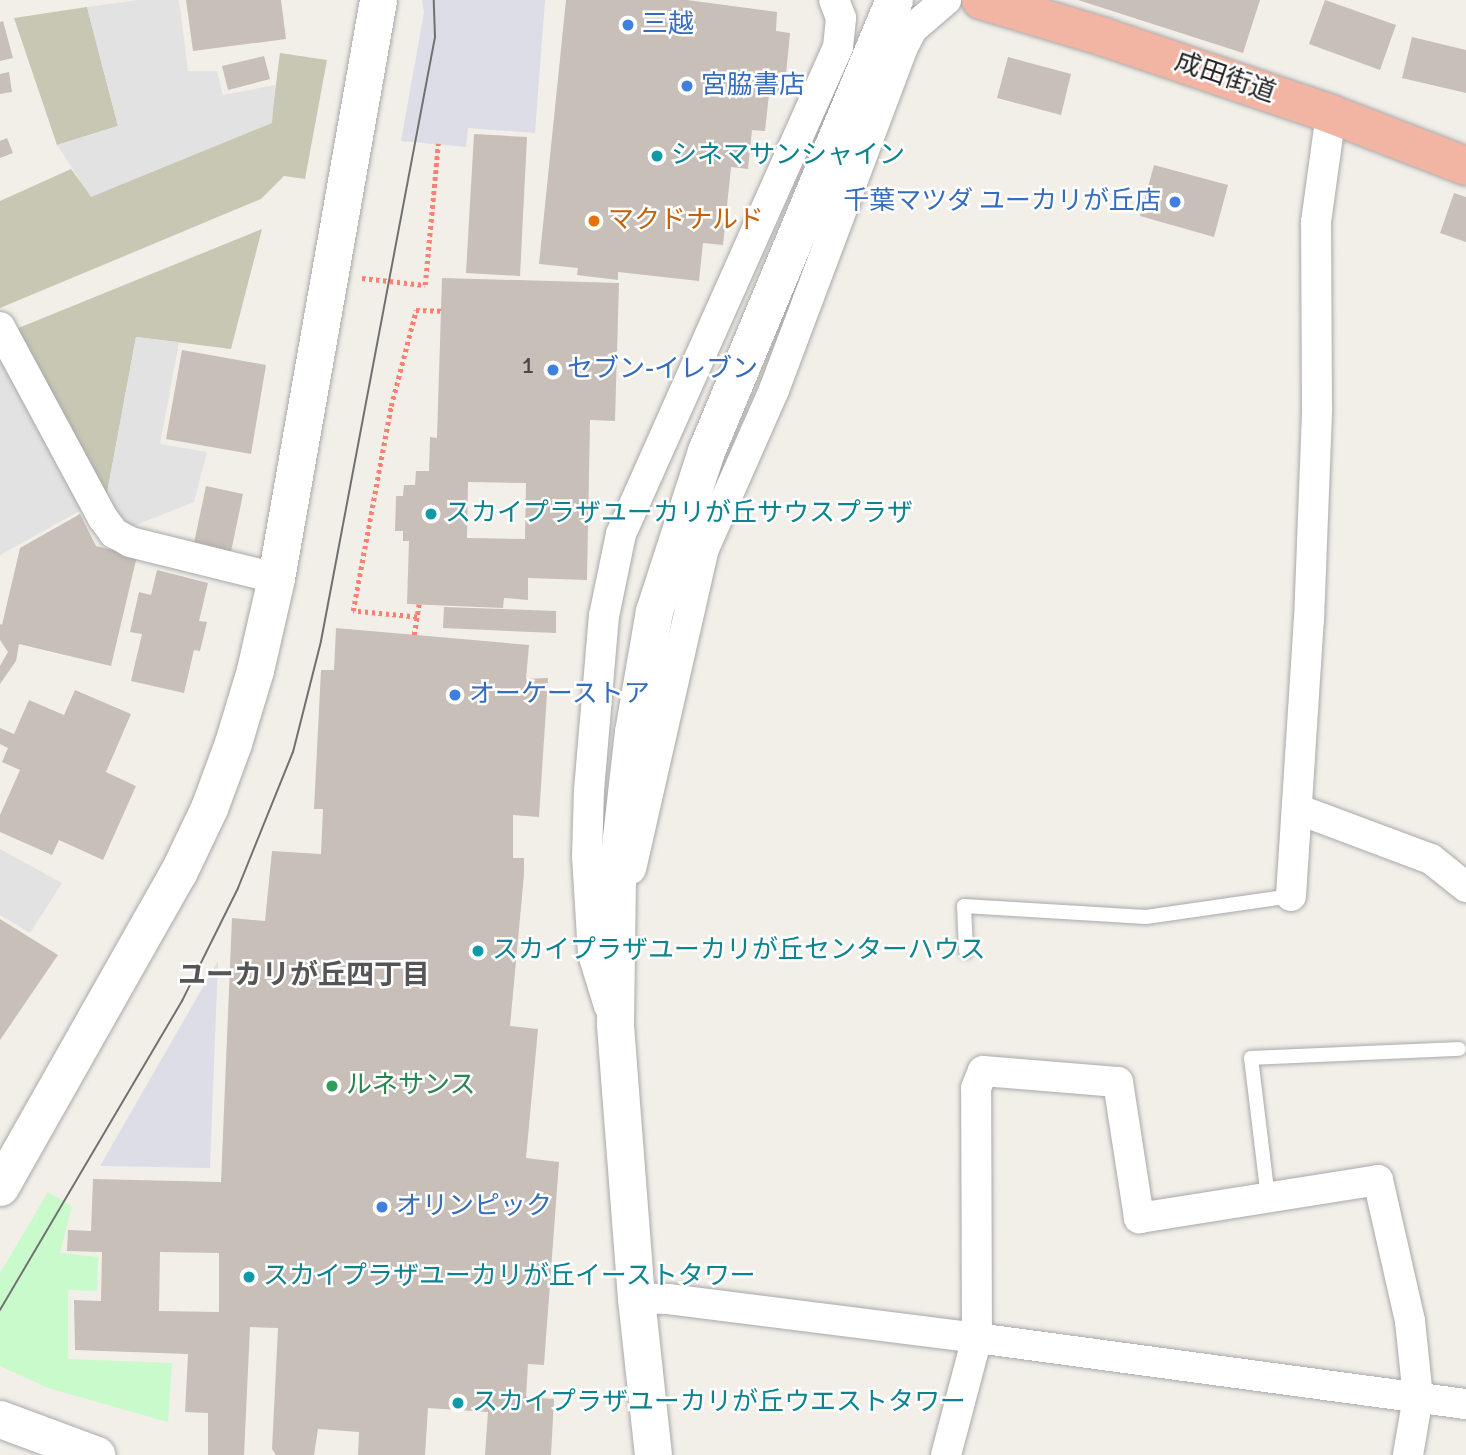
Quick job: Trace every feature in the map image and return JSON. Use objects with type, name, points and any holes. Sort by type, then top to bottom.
[{"type":"highway","name":"成田街道","points":[[981,0],[1104,37],[1331,114],[1466,166]]},
{"type":"street","points":[[0,1187],[178,873],[209,808],[255,670],[276,578],[378,0]]},
{"type":"street","points":[[615,1023],[593,954],[587,857],[589,790],[604,616],[621,534],[838,47],[841,18],[834,0]]},
{"type":"street","points":[[653,1455],[636,1298],[615,1023],[614,931],[617,872],[633,732],[654,611],[706,451],[894,0]]},
{"type":"street","points":[[614,931],[620,918],[703,551],[774,390],[902,49],[912,29],[946,0]]},
{"type":"street","points":[[1290,896],[1309,621],[1317,408],[1316,222],[1331,114]]},
{"type":"street","points":[[0,327],[103,518],[114,533],[130,542],[276,578]]},
{"type":"street","points":[[1297,809],[1432,859],[1466,887]]},
{"type":"street","points":[[946,1455],[977,1338],[976,1088],[983,1072],[1118,1082],[1139,1219],[1378,1180],[1410,1321],[1419,1397],[1408,1455]]},
{"type":"street","points":[[636,1298],[668,1299],[977,1338],[1466,1404]]},
{"type":"street","points":[[0,1419],[97,1455]]},
{"type":"lane","points":[[966,951],[964,906],[1146,917],[1290,896]]},
{"type":"lane","points":[[1268,1198],[1251,1058],[1459,1049]]},
{"type":"path","points":[[352,277],[425,285],[438,144]]},
{"type":"path","points":[[417,617],[353,611],[391,406],[416,310],[441,311]]},
{"type":"path","points":[[414,635],[419,604]]},
{"type":"shaded area","points":[[138,0],[179,0],[188,71],[217,71],[223,95],[275,85],[272,123],[91,197],[57,145],[118,126],[87,7]]},
{"type":"shaded area","points":[[422,0],[545,0],[535,133],[468,128],[466,147],[401,141],[424,12]]},
{"type":"shaded area","points":[[87,7],[118,126],[57,145],[14,18]]},
{"type":"shaded area","points":[[280,53],[327,60],[305,179],[284,176],[261,199],[0,308],[0,201],[71,169],[91,196],[271,123]]},
{"type":"shaded area","points":[[262,229],[231,349],[136,337],[105,504],[11,331]]},
{"type":"shaded area","points":[[136,337],[179,342],[160,444],[207,452],[194,502],[126,529],[105,504]]},
{"type":"shaded area","points":[[0,348],[87,507],[0,555]]},
{"type":"shaded area","points":[[0,849],[62,883],[30,933],[0,915]]},
{"type":"shaded area","points":[[218,961],[210,1168],[100,1166]]},
{"type":"green space","points":[[48,1192],[72,1206],[60,1253],[98,1257],[97,1291],[68,1290],[68,1359],[172,1363],[168,1422],[48,1388],[0,1366],[0,1273]]},
{"type":"building","points":[[186,0],[281,0],[286,39],[193,51]]},
{"type":"building","points":[[566,0],[687,0],[777,12],[776,31],[790,33],[784,95],[769,94],[765,131],[752,130],[748,169],[731,167],[723,245],[703,243],[699,281],[618,272],[618,280],[577,275],[578,268],[539,264]]},
{"type":"building","points":[[1078,0],[1260,0],[1243,53]]},
{"type":"building","points":[[1325,0],[1396,25],[1380,70],[1309,44]]},
{"type":"building","points":[[3,21],[13,58],[0,61],[0,22]]},
{"type":"building","points":[[1412,37],[1466,50],[1466,93],[1402,78]]},
{"type":"building","points":[[264,56],[270,79],[228,90],[222,66]]},
{"type":"building","points":[[1008,57],[1071,74],[1061,115],[997,98]]},
{"type":"building","points":[[9,72],[12,92],[0,94],[0,74]]},
{"type":"building","points":[[474,134],[527,137],[520,276],[466,273]]},
{"type":"building","points":[[7,138],[13,153],[0,158],[0,141]]},
{"type":"building","points":[[1154,165],[1228,185],[1214,237],[1140,216]]},
{"type":"building","points":[[1454,193],[1466,197],[1466,242],[1440,233]]},
{"type":"building","points":[[442,278],[619,283],[615,421],[590,420],[587,580],[528,578],[528,600],[504,598],[503,608],[407,604],[409,541],[403,541],[403,531],[395,531],[396,496],[403,496],[404,485],[415,485],[416,471],[429,471],[430,437],[437,438]],"holes":[[[468,482],[526,483],[525,539],[467,538]]]},
{"type":"building","points":[[182,350],[266,365],[251,454],[166,439]]},
{"type":"building","points":[[206,486],[243,494],[231,552],[194,543]]},
{"type":"building","points":[[80,514],[96,546],[137,556],[111,666],[19,644],[16,661],[0,684],[0,666],[8,652],[0,640],[0,624],[2,625],[20,548]]},
{"type":"building","points":[[157,570],[208,583],[199,621],[207,622],[200,651],[194,650],[184,693],[131,681],[142,634],[130,632],[139,592],[151,595]]},
{"type":"building","points":[[444,607],[556,611],[556,633],[443,628]]},
{"type":"building","points":[[336,628],[529,645],[526,679],[548,678],[539,817],[513,815],[513,858],[524,858],[524,875],[510,1026],[538,1029],[526,1158],[559,1162],[544,1365],[528,1364],[526,1397],[554,1399],[551,1455],[485,1455],[488,1412],[428,1408],[425,1455],[358,1455],[359,1432],[318,1429],[314,1455],[276,1455],[272,1449],[278,1328],[250,1327],[244,1455],[208,1455],[208,1413],[185,1412],[188,1354],[75,1350],[74,1300],[101,1301],[102,1252],[67,1251],[68,1230],[91,1231],[93,1179],[221,1182],[232,918],[265,921],[272,851],[321,854],[323,809],[314,809],[321,670],[334,670]],"holes":[[[160,1252],[219,1253],[219,1312],[159,1311]]]},
{"type":"building","points":[[75,690],[131,714],[106,772],[136,786],[103,860],[59,840],[52,855],[0,832],[0,815],[20,770],[2,762],[8,748],[0,744],[0,728],[14,734],[29,700],[64,715]]},
{"type":"building","points":[[0,919],[58,955],[0,1040]]},
{"type":"tram line","points":[[0,1310],[182,1001],[238,888],[293,752],[321,641],[435,37],[434,0]]},
{"type":"place","name":"三越","points":[[628,25]]},
{"type":"place","name":"宮脇書店","points":[[687,86]]},
{"type":"place","name":"シネマサンシャイン","points":[[657,156]]},
{"type":"place","name":"千葉マツダ ユーカリが丘店","points":[[1175,202]]},
{"type":"place","name":"マクドナルド","points":[[594,221]]},
{"type":"place","name":"セブン-イレブン","points":[[553,370]]},
{"type":"place","name":"スカイプラザユーカリが丘サウスプラザ","points":[[431,514]]},
{"type":"place","name":"オーケーストア","points":[[455,695]]},
{"type":"place","name":"スカイプラザユーカリが丘センターハウス","points":[[478,951]]},
{"type":"place","name":"ルネサンス","points":[[332,1086]]},
{"type":"place","name":"オリンピック","points":[[382,1207]]},
{"type":"place","name":"スカイプラザユーカリが丘イーストタワー","points":[[249,1277]]},
{"type":"place","name":"スカイプラザユーカリが丘ウエストタワー","points":[[458,1403]]},
{"type":"district","name":"ユーカリが丘四丁目","points":[[304,975]]}]
